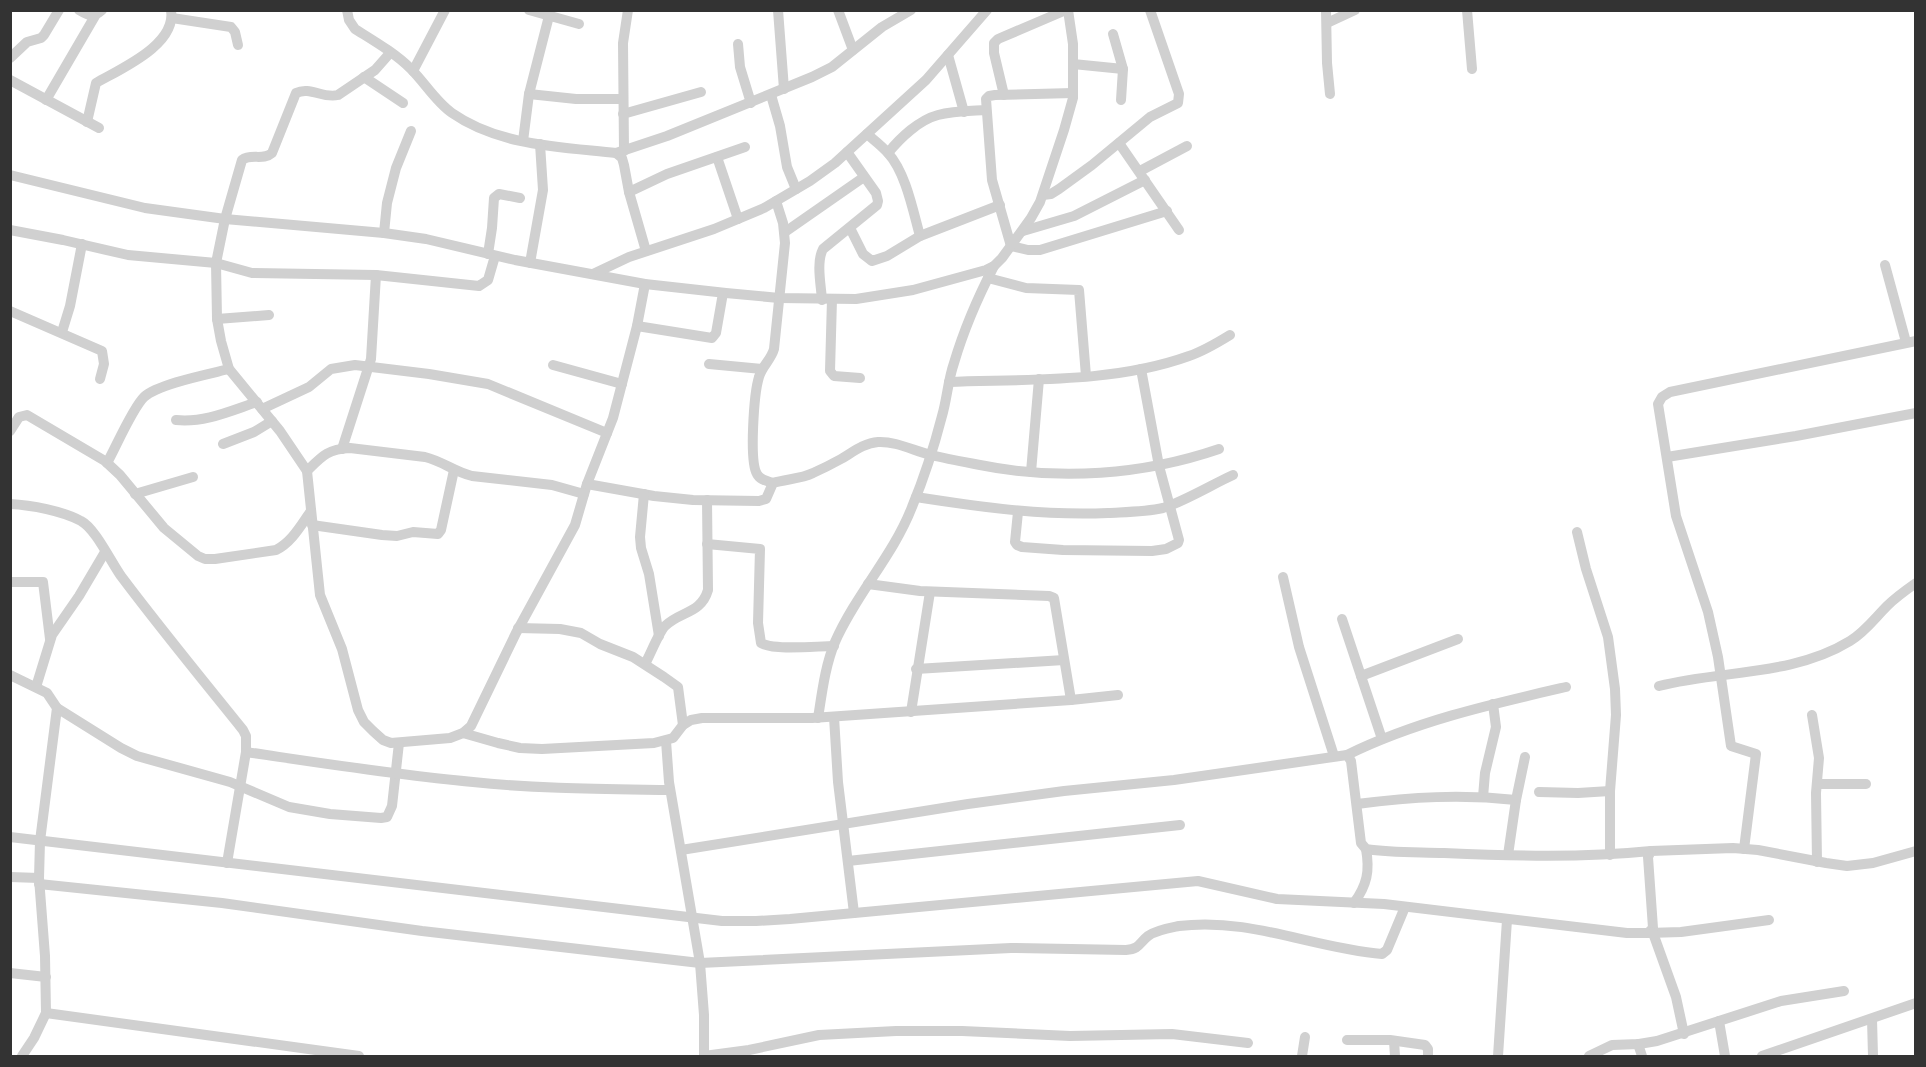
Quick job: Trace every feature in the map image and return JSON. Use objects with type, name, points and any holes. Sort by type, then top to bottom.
[{"type":"street","points":[[10,58],[27,42],[44,35],[59,10]]},
{"type":"street","points":[[46,100],[98,13],[79,10]]},
{"type":"street","points":[[347,10],[349,20],[355,29],[412,71],[453,114],[486,131],[523,141],[620,152],[668,136],[784,90],[832,67],[882,27],[911,10]]},
{"type":"street","points":[[412,71],[445,10]]},
{"type":"street","points":[[529,10],[579,24]]},
{"type":"street","points":[[628,10],[623,43],[623,114],[620,152],[646,251]]},
{"type":"street","points":[[778,10],[784,90]]},
{"type":"street","points":[[838,10],[853,50]]},
{"type":"street","points":[[818,718],[828,663],[834,646],[868,584],[895,544],[916,497],[942,416],[953,365],[970,315],[994,266],[1023,231],[1043,195],[1069,114],[1073,93],[1073,44],[1067,10],[998,39],[994,43],[994,53],[1004,95]]},
{"type":"street","points":[[1043,195],[1051,194],[1059,189],[1150,117],[1175,105],[1180,98],[1150,10]]},
{"type":"street","points":[[1326,10],[1330,94]]},
{"type":"street","points":[[1327,23],[1355,10]]},
{"type":"street","points":[[1467,10],[1472,69]]},
{"type":"street","points":[[593,274],[646,251],[714,229],[764,208],[835,163],[926,80],[985,11]]},
{"type":"street","points":[[87,122],[96,83],[121,70],[152,48],[169,29],[172,14],[231,27],[235,32],[238,45]]},
{"type":"street","points":[[523,141],[529,94],[549,16]]},
{"type":"street","points":[[1113,34],[1123,69],[1121,100]]},
{"type":"street","points":[[738,44],[740,67],[751,103]]},
{"type":"street","points":[[390,53],[375,69],[344,92],[332,97],[305,90],[296,93],[270,156],[263,158],[249,156],[242,160],[225,219],[216,263],[217,319],[229,369],[272,421],[307,471],[320,596],[342,649],[358,710],[364,722],[383,740],[399,743],[450,738],[463,733],[471,726],[519,628],[575,525],[585,489],[613,418],[637,326],[645,284]]},
{"type":"street","points":[[948,55],[964,112]]},
{"type":"street","points":[[1073,64],[1123,69]]},
{"type":"street","points":[[364,77],[403,103]]},
{"type":"street","points":[[10,80],[99,128]]},
{"type":"street","points":[[623,114],[701,93]]},
{"type":"street","points":[[1011,246],[993,180],[986,99],[989,96],[1073,93]]},
{"type":"street","points":[[529,94],[576,99],[623,99]]},
{"type":"street","points":[[771,95],[780,126],[787,167],[796,189]]},
{"type":"street","points":[[888,153],[897,142],[925,120],[938,115],[986,110]]},
{"type":"street","points":[[384,233],[390,188],[411,130]]},
{"type":"street","points":[[867,134],[888,153],[903,180],[920,237]]},
{"type":"street","points":[[1119,143],[1179,230]]},
{"type":"street","points":[[530,263],[543,190],[540,144]]},
{"type":"street","points":[[1023,231],[1074,216],[1143,176],[1186,146]]},
{"type":"street","points":[[629,192],[667,174],[745,147]]},
{"type":"street","points":[[847,152],[876,193],[877,205],[823,249],[820,254],[827,300],[830,371],[834,376],[860,378]]},
{"type":"street","points":[[717,157],[738,219]]},
{"type":"street","points":[[10,175],[145,208],[225,219],[384,233],[426,239],[491,255],[645,284],[723,293],[827,300],[856,298],[913,290],[994,266]]},
{"type":"street","points":[[785,232],[864,177]]},
{"type":"street","points":[[10,230],[128,255],[216,263],[260,273],[376,274],[479,286],[484,285],[488,280],[495,198],[499,194],[520,198]]},
{"type":"street","points":[[776,201],[785,232],[774,349],[756,385],[753,450],[758,477],[773,483],[810,475],[863,446],[875,442],[992,467],[1055,473],[1136,470],[1219,449]]},
{"type":"street","points":[[850,228],[863,254],[872,261],[887,256],[920,237],[1000,205]]},
{"type":"street","points":[[1011,246],[1040,250],[1167,211]]},
{"type":"street","points":[[62,332],[70,306],[82,244]]},
{"type":"street","points":[[1744,849],[1756,754],[1731,746],[1721,676],[1708,612],[1676,516],[1658,404],[1662,397],[1670,392],[1911,342],[1886,265]]},
{"type":"street","points":[[342,449],[369,368],[376,274]]},
{"type":"street","points":[[988,278],[1034,289],[1079,290],[1086,376]]},
{"type":"street","points":[[637,326],[712,338],[716,333],[723,293]]},
{"type":"street","points":[[10,311],[102,351],[104,364],[100,379]]},
{"type":"street","points":[[217,319],[269,315]]},
{"type":"street","points":[[949,382],[1086,376],[1141,369],[1190,356],[1230,335]]},
{"type":"street","points":[[709,364],[762,369]]},
{"type":"street","points":[[176,420],[203,419],[259,406],[309,387],[331,369],[347,365],[429,374],[488,384],[607,433]]},
{"type":"street","points":[[553,365],[622,384]]},
{"type":"street","points":[[107,463],[135,411],[146,396],[185,380],[229,369]]},
{"type":"street","points":[[1018,512],[1015,542],[1022,547],[1152,551],[1166,549],[1178,543],[1159,466],[1141,369]]},
{"type":"street","points":[[1031,472],[1039,379]]},
{"type":"street","points":[[1667,457],[1916,414]]},
{"type":"street","points":[[10,431],[19,417],[27,416],[93,453],[107,463],[164,528],[198,556],[205,559],[215,560],[276,550],[290,540],[311,511]]},
{"type":"street","points":[[224,444],[254,432],[272,421]]},
{"type":"street","points":[[307,471],[324,454],[342,449],[425,457],[472,476],[707,500],[763,501],[768,496],[773,483]]},
{"type":"street","points":[[312,525],[382,536],[397,536],[414,532],[438,534],[441,530],[454,470]]},
{"type":"street","points":[[916,497],[1018,512],[1085,514],[1140,511],[1170,506],[1233,475]]},
{"type":"street","points":[[135,494],[193,477]]},
{"type":"street","points":[[644,494],[641,548],[649,574],[659,637]]},
{"type":"street","points":[[645,664],[664,626],[694,609],[705,598],[708,590],[707,500]]},
{"type":"street","points":[[10,504],[58,513],[81,521],[93,532],[133,592],[243,730],[246,736],[246,752],[227,863]]},
{"type":"street","points":[[1577,532],[1586,569],[1604,621],[1616,704],[1610,791],[1610,855]]},
{"type":"street","points":[[707,543],[760,549],[758,623],[761,643],[765,646],[778,647],[834,646]]},
{"type":"street","points":[[36,687],[50,640],[105,552]]},
{"type":"street","points":[[1283,577],[1299,647],[1334,756]]},
{"type":"street","points":[[10,582],[43,582],[50,640]]},
{"type":"street","points":[[1659,686],[1803,661],[1837,648],[1864,631],[1887,606],[1916,583]]},
{"type":"street","points":[[868,584],[930,592],[1054,598],[1071,700]]},
{"type":"street","points":[[911,712],[930,592]]},
{"type":"street","points":[[1342,619],[1382,740]]},
{"type":"street","points":[[519,628],[573,631],[645,664],[678,687],[683,725]]},
{"type":"street","points":[[1361,676],[1458,639]]},
{"type":"street","points":[[916,669],[1064,660]]},
{"type":"street","points":[[10,675],[47,693],[57,708],[137,756],[217,778],[289,807],[330,814],[387,817],[390,813],[397,774],[399,743]]},
{"type":"street","points":[[681,850],[968,804],[1174,780],[1347,755],[1456,714],[1566,687]]},
{"type":"street","points":[[463,733],[520,748],[542,749],[666,741],[673,738],[683,725],[702,718],[818,718],[1118,695]]},
{"type":"street","points":[[1483,797],[1485,773],[1496,727],[1493,704]]},
{"type":"street","points":[[22,1056],[34,1038],[45,1012],[46,977],[39,881],[40,841],[57,708]]},
{"type":"street","points":[[1812,715],[1819,758],[1817,862]]},
{"type":"street","points":[[834,717],[843,824],[854,913]]},
{"type":"street","points":[[666,741],[670,790],[700,963],[704,1056],[749,1050],[819,1035],[896,1031],[962,1031],[1070,1036],[1172,1034],[1248,1043]]},
{"type":"street","points":[[246,752],[475,783],[670,790]]},
{"type":"street","points":[[1347,755],[1351,761],[1361,843],[1366,849],[1368,874],[1362,892],[1354,903]]},
{"type":"street","points":[[1508,855],[1525,757]]},
{"type":"street","points":[[1817,784],[1866,784]]},
{"type":"street","points":[[1539,792],[1610,791]]},
{"type":"street","points":[[1357,804],[1424,796],[1516,800]]},
{"type":"street","points":[[848,861],[1180,825]]},
{"type":"street","points":[[10,837],[559,900],[693,918],[756,921],[1187,882],[1207,883],[1277,899],[1405,907],[1614,933],[1697,930],[1769,920]]},
{"type":"street","points":[[1366,849],[1508,855],[1610,855],[1715,848],[1744,849],[1817,862],[1858,866],[1916,851]]},
{"type":"street","points":[[1651,851],[1648,857],[1654,924],[1651,933],[1676,997],[1684,1034]]},
{"type":"street","points":[[10,877],[422,931],[700,963],[1011,948],[1133,950],[1148,936],[1165,929],[1216,924],[1270,931],[1304,941],[1382,954],[1387,950],[1405,907]]},
{"type":"street","points":[[1498,1056],[1507,920]]},
{"type":"street","points":[[10,973],[46,977]]},
{"type":"street","points":[[1589,1056],[1608,1046],[1638,1044],[1684,1034],[1782,1001],[1844,991]]},
{"type":"street","points":[[1762,1056],[1916,1003]]},
{"type":"street","points":[[45,1012],[359,1056]]},
{"type":"street","points":[[1872,1019],[1873,1056]]},
{"type":"street","points":[[1719,1021],[1725,1056]]},
{"type":"street","points":[[1302,1056],[1305,1037]]},
{"type":"street","points":[[1347,1040],[1394,1041],[1425,1045],[1428,1048],[1428,1056]]},
{"type":"street","points":[[1394,1041],[1395,1056]]},
{"type":"street","points":[[1638,1044],[1642,1056]]}]
